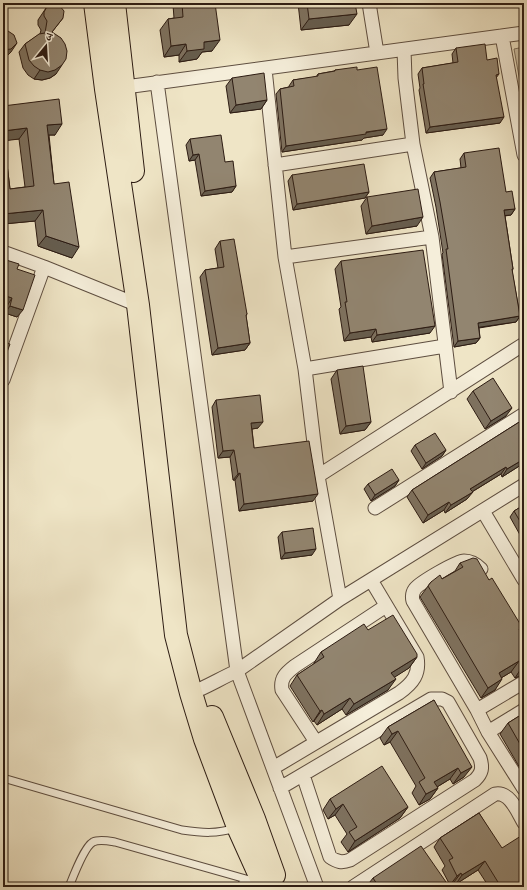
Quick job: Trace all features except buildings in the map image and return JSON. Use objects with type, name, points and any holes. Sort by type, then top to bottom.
[{"type":"highway","points":[[96,3],[115,88],[169,500],[176,635],[197,691],[205,739],[238,827],[262,884]]},
{"type":"highway","points":[[114,3],[115,88],[145,371],[169,500]]},
{"type":"highway","points":[[197,691],[208,706],[254,819],[262,884]]},
{"type":"street","points":[[369,3],[377,53]]},
{"type":"street","points":[[115,88],[524,33]]},
{"type":"street","points":[[502,36],[524,155]]},
{"type":"street","points":[[404,50],[405,78],[413,144],[432,237],[451,392]]},
{"type":"street","points":[[265,69],[285,257],[305,369],[318,476],[340,599]]},
{"type":"street","points":[[157,82],[237,671],[317,887]]},
{"type":"street","points":[[275,165],[413,144]]},
{"type":"street","points":[[285,257],[432,237]]},
{"type":"street","points":[[3,252],[138,305]]},
{"type":"street","points":[[3,380],[9,346],[44,267]]},
{"type":"street","points":[[318,476],[524,344]]},
{"type":"street","points":[[305,369],[445,346]]},
{"type":"street","points":[[375,508],[524,414]]},
{"type":"street","points":[[197,691],[222,677],[237,671],[340,599],[524,485]]},
{"type":"street","points":[[483,511],[524,580]]},
{"type":"street","points":[[486,577],[477,566],[465,561],[457,563],[419,585],[412,595],[413,602],[477,710],[488,732],[524,789]]},
{"type":"street","points":[[273,768],[400,693],[407,688],[415,676],[418,670],[417,656],[371,580]]},
{"type":"street","points":[[316,742],[282,690],[282,679],[295,666],[386,606]]},
{"type":"street","points":[[477,710],[524,682]]},
{"type":"street","points":[[280,788],[431,699],[436,698],[448,702],[482,763],[481,772],[475,780],[350,860],[344,862],[339,862],[330,857],[303,775]]},
{"type":"street","points":[[488,732],[524,710]]},
{"type":"street","points":[[353,887],[495,794],[499,793],[507,797],[524,823]]},
{"type":"street","points":[[418,843],[425,856]]},
{"type":"lane","points":[[3,778],[182,830],[201,833],[214,833],[238,827]]},
{"type":"lane","points":[[68,887],[86,850],[93,842],[104,841],[115,842],[262,884]]},
{"type":"shaded area","points":[[524,47],[524,104],[514,49]]}]
